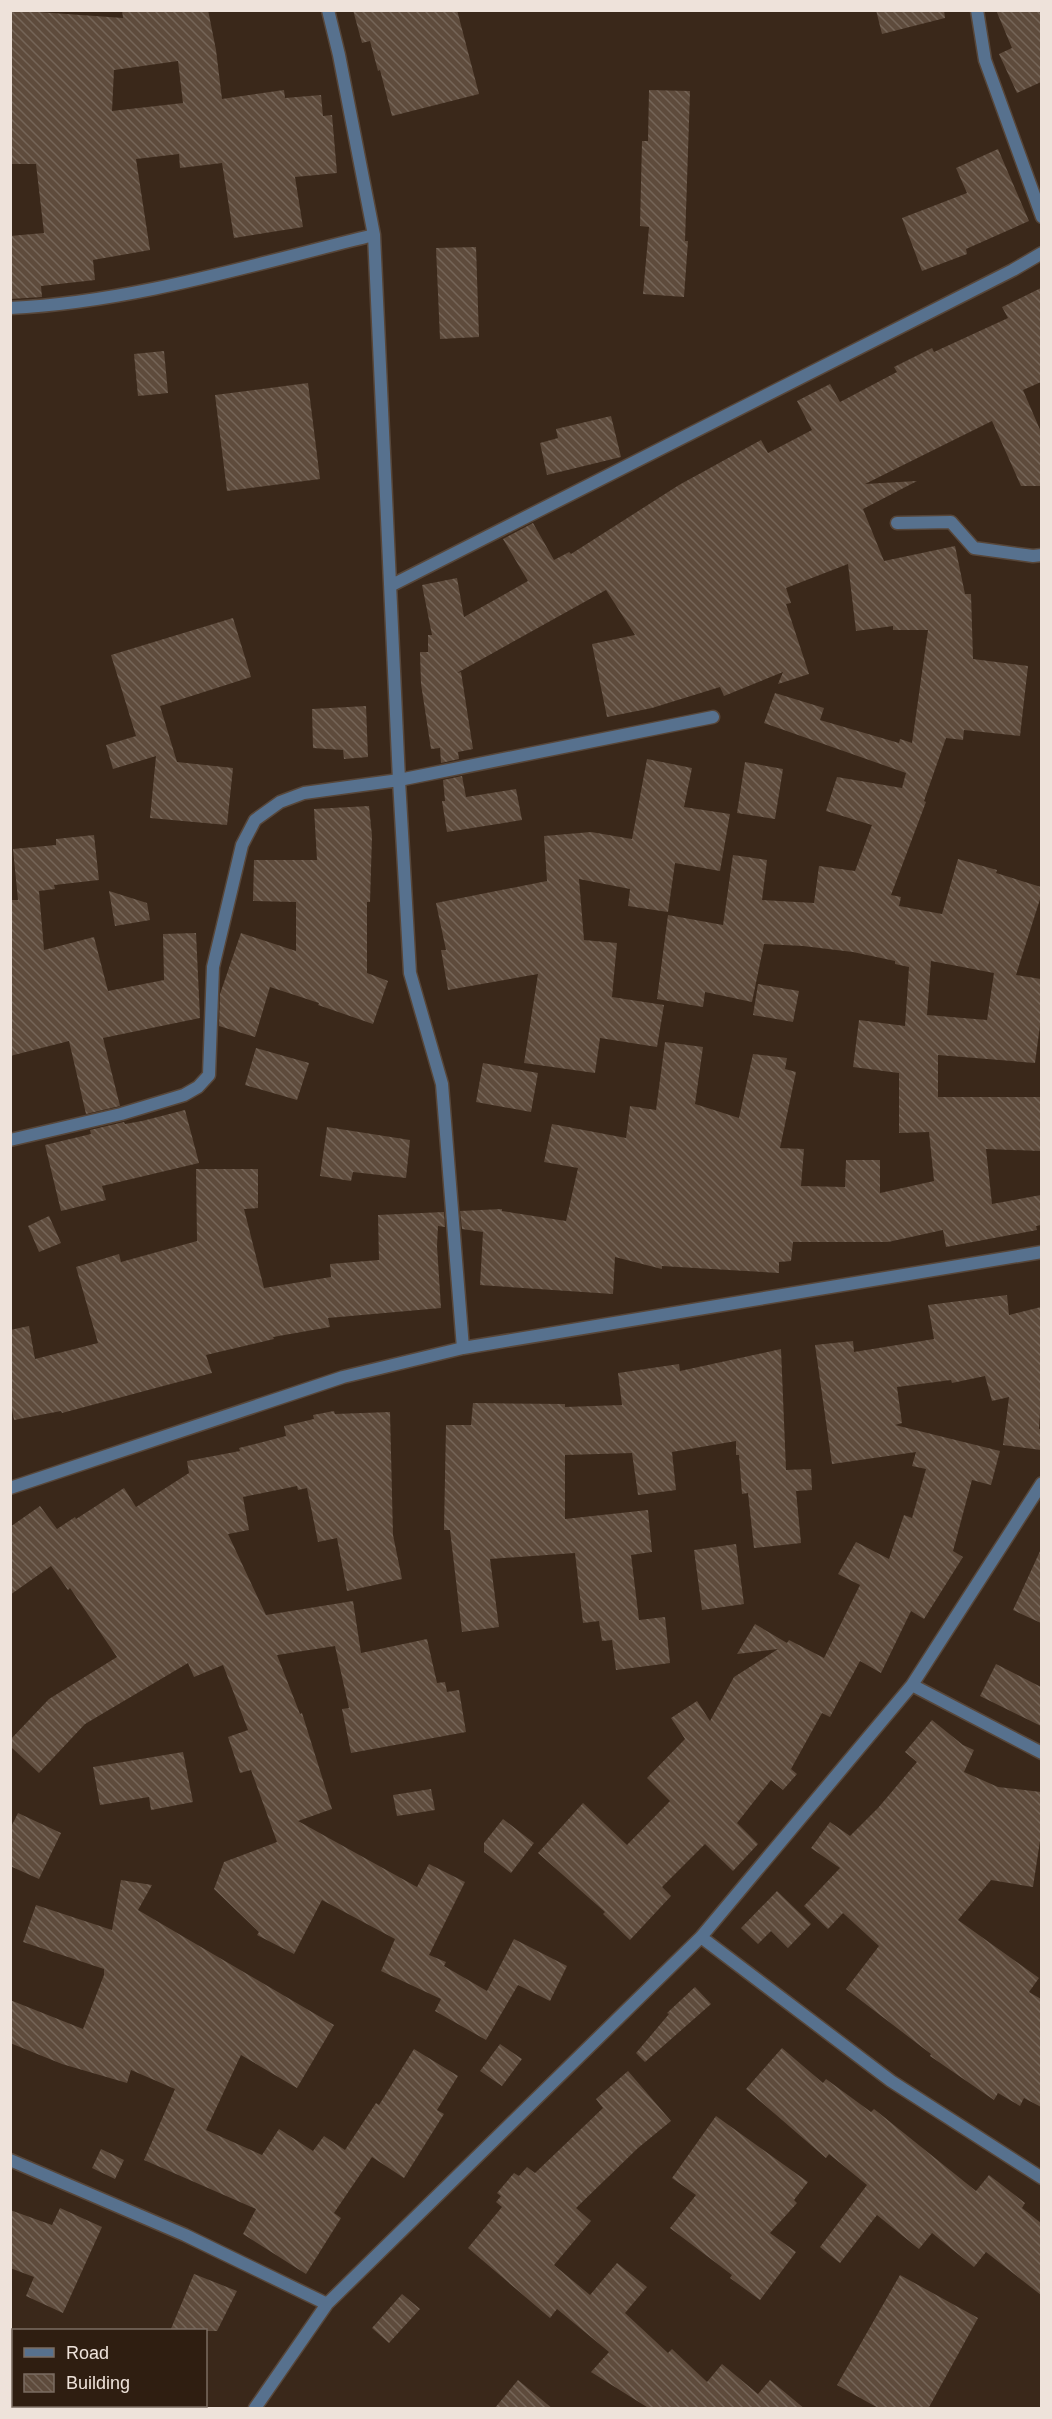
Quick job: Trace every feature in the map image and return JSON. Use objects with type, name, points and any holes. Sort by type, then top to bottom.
[{"type":"street","points":[[328,10],[374,235],[387,540],[392,585],[399,780],[410,973],[442,1084],[463,1348]]},
{"type":"street","points":[[977,10],[986,60],[1041,217]]},
{"type":"street","points":[[10,308],[57,306],[160,288],[374,235]]},
{"type":"street","points":[[392,585],[1041,254]]},
{"type":"street","points":[[897,523],[951,522],[974,548],[1033,556],[1041,555]]},
{"type":"street","points":[[10,1140],[121,1114],[184,1095],[198,1087],[209,1075],[213,967],[242,845],[255,820],[280,801],[304,793],[399,780],[713,717]]},
{"type":"street","points":[[10,1488],[343,1377],[463,1348],[1041,1252]]},
{"type":"street","points":[[255,2409],[327,2304],[701,1937],[912,1685],[1041,1483]]},
{"type":"street","points":[[912,1685],[1041,1753]]},
{"type":"street","points":[[701,1937],[891,2080],[1041,2178]]},
{"type":"street","points":[[10,2160],[185,2235],[327,2304]]},
{"type":"building","points":[[10,10],[123,18],[122,10],[208,10],[222,99],[284,90],[285,98],[321,95],[323,116],[332,115],[337,173],[295,177],[303,227],[234,238],[222,163],[180,168],[179,154],[136,159],[150,250],[93,260],[95,280],[41,286],[42,297],[10,299],[10,236],[44,233],[36,164],[10,164]],"holes":[[[178,61],[183,103],[112,111],[114,70]]]},
{"type":"building","points":[[353,10],[457,10],[479,94],[392,116],[370,41],[362,43]]},
{"type":"building","points":[[876,10],[944,10],[945,18],[882,34]]},
{"type":"building","points":[[996,10],[1041,10],[1041,82],[1017,93],[999,54],[1012,48]]},
{"type":"building","points":[[649,90],[690,91],[685,241],[688,241],[684,297],[643,294],[649,227],[640,226],[642,141],[648,141]]},
{"type":"building","points":[[998,149],[1029,221],[966,249],[967,254],[922,271],[902,218],[967,193],[956,168]]},
{"type":"building","points":[[476,247],[479,337],[440,339],[436,248]]},
{"type":"building","points":[[1041,288],[1041,382],[1023,390],[1041,432],[1041,486],[1021,486],[992,421],[865,484],[917,481],[863,509],[884,561],[955,546],[965,594],[971,594],[973,659],[1028,666],[1020,736],[964,730],[963,740],[946,738],[924,801],[926,802],[891,895],[901,897],[899,906],[942,914],[958,859],[997,870],[996,873],[1041,887],[1041,896],[1016,975],[1041,979],[1041,1018],[1035,1063],[938,1055],[938,1097],[1041,1097],[1041,1151],[986,1149],[992,1204],[1041,1195],[1041,1225],[1036,1226],[1037,1230],[946,1247],[943,1230],[888,1242],[793,1242],[791,1261],[779,1262],[779,1273],[662,1266],[662,1269],[615,1257],[613,1294],[480,1285],[483,1232],[462,1229],[460,1211],[502,1209],[502,1211],[566,1221],[578,1168],[544,1162],[552,1124],[626,1138],[630,1106],[656,1110],[665,1042],[703,1047],[695,1104],[739,1118],[753,1054],[787,1058],[785,1069],[796,1072],[780,1148],[804,1149],[801,1186],[845,1187],[846,1160],[880,1160],[880,1193],[934,1181],[929,1132],[899,1133],[899,1073],[853,1067],[859,1020],[905,1026],[909,967],[895,964],[895,961],[853,952],[764,944],[752,1002],[705,992],[703,1007],[657,999],[668,915],[723,925],[733,855],[767,860],[762,900],[814,903],[819,866],[855,871],[872,825],[826,811],[837,777],[902,788],[906,773],[764,723],[775,693],[824,708],[820,720],[899,743],[900,739],[912,743],[928,630],[893,630],[893,626],[856,631],[848,564],[786,588],[791,603],[786,604],[809,674],[778,684],[783,672],[724,696],[720,687],[652,708],[607,717],[592,644],[635,635],[606,590],[457,673],[461,672],[473,749],[458,752],[459,759],[441,763],[440,748],[431,749],[421,684],[420,652],[428,652],[428,635],[432,635],[422,585],[457,578],[464,617],[528,581],[503,539],[533,523],[554,560],[569,552],[571,554],[679,485],[761,440],[768,453],[812,430],[797,401],[830,384],[840,402],[897,372],[894,367],[932,348],[934,352],[1008,318],[1002,307]],"holes":[[[931,961],[994,973],[987,1020],[927,1015]]]},
{"type":"building","points":[[164,351],[168,393],[138,396],[134,354]]},
{"type":"building","points":[[308,383],[320,479],[227,491],[215,395]]},
{"type":"building","points":[[611,416],[621,457],[547,475],[540,443],[558,438],[556,429]]},
{"type":"building","points":[[233,618],[251,677],[160,706],[177,762],[233,768],[227,825],[150,818],[156,756],[113,769],[106,745],[136,736],[111,655]]},
{"type":"building","points":[[366,706],[368,757],[344,759],[343,750],[313,748],[312,709]]},
{"type":"building","points":[[647,759],[692,768],[684,807],[730,814],[720,871],[675,863],[668,912],[628,906],[630,889],[579,879],[584,940],[617,943],[612,997],[664,1005],[657,1047],[600,1038],[595,1073],[524,1063],[538,974],[448,990],[441,950],[446,950],[436,903],[547,881],[544,836],[591,832],[632,839]]},
{"type":"building","points":[[745,762],[783,769],[775,819],[737,813]]},
{"type":"building","points":[[462,776],[466,797],[516,789],[522,820],[447,832],[442,801],[445,801],[443,780]]},
{"type":"building","points":[[369,806],[372,836],[370,902],[367,902],[367,973],[388,981],[373,1024],[270,987],[255,1037],[219,1026],[220,994],[241,933],[296,951],[296,902],[253,901],[254,860],[317,860],[314,809]]},
{"type":"building","points":[[94,835],[99,880],[54,885],[55,889],[39,891],[44,950],[94,937],[108,991],[164,980],[163,934],[196,933],[200,1018],[103,1038],[120,1106],[86,1114],[69,1041],[10,1056],[10,900],[18,900],[13,849],[56,845],[56,839]]},
{"type":"building","points":[[109,891],[147,903],[150,920],[115,926]]},
{"type":"building","points":[[758,984],[799,991],[793,1022],[753,1015]]},
{"type":"building","points":[[256,1048],[309,1063],[297,1100],[245,1085]]},
{"type":"building","points":[[483,1063],[538,1073],[531,1112],[476,1102]]},
{"type":"building","points":[[185,1110],[199,1163],[102,1186],[106,1200],[61,1211],[45,1145],[91,1134],[90,1130],[124,1122],[125,1124],[142,1121]]},
{"type":"building","points":[[327,1127],[410,1140],[406,1178],[353,1172],[351,1181],[320,1176]]},
{"type":"building","points":[[196,1169],[258,1169],[258,1208],[244,1209],[264,1288],[331,1277],[330,1264],[379,1260],[378,1215],[444,1212],[445,1227],[438,1226],[437,1246],[441,1308],[328,1318],[330,1327],[273,1337],[274,1339],[206,1355],[212,1373],[62,1413],[61,1411],[14,1420],[10,1400],[10,1330],[29,1326],[35,1359],[98,1343],[76,1267],[119,1254],[121,1262],[197,1241]]},
{"type":"building","points":[[49,1216],[61,1243],[39,1252],[28,1226]]},
{"type":"building","points":[[1007,1295],[1009,1315],[1041,1307],[1039,1429],[1041,1429],[1041,1450],[1003,1445],[1009,1397],[992,1401],[985,1376],[952,1383],[951,1380],[897,1387],[902,1423],[895,1425],[1000,1451],[991,1485],[972,1480],[953,1551],[963,1557],[924,1619],[911,1611],[881,1673],[860,1661],[830,1717],[822,1713],[791,1769],[797,1774],[783,1790],[771,1780],[737,1823],[758,1844],[733,1871],[705,1844],[662,1887],[671,1896],[630,1940],[603,1914],[605,1912],[538,1853],[583,1803],[627,1845],[670,1801],[647,1778],[685,1739],[671,1718],[697,1701],[710,1721],[734,1677],[778,1649],[737,1654],[755,1624],[787,1643],[789,1640],[824,1658],[860,1585],[838,1574],[856,1542],[889,1559],[904,1515],[912,1518],[926,1469],[912,1466],[916,1452],[832,1464],[815,1345],[853,1341],[854,1352],[934,1339],[928,1305]]},
{"type":"building","points":[[781,1349],[786,1470],[811,1469],[812,1490],[796,1491],[801,1543],[754,1548],[748,1493],[742,1494],[736,1441],[672,1452],[676,1490],[638,1495],[632,1453],[565,1455],[565,1519],[648,1510],[652,1552],[631,1555],[639,1620],[665,1617],[670,1663],[616,1670],[612,1640],[602,1641],[599,1621],[583,1623],[575,1553],[490,1559],[499,1627],[462,1632],[450,1530],[444,1530],[446,1425],[471,1425],[473,1403],[565,1404],[565,1407],[622,1405],[618,1373],[679,1364],[680,1371]]},
{"type":"building","points":[[334,1411],[335,1414],[390,1412],[393,1535],[402,1579],[347,1591],[337,1538],[318,1542],[307,1488],[298,1490],[297,1486],[243,1497],[249,1530],[228,1534],[266,1615],[353,1601],[361,1653],[427,1639],[437,1683],[445,1682],[447,1692],[459,1690],[466,1732],[351,1753],[342,1709],[349,1708],[335,1646],[277,1655],[300,1714],[302,1713],[332,1809],[298,1821],[417,1887],[429,1864],[465,1882],[429,1955],[446,1962],[444,1966],[487,1991],[514,1939],[567,1966],[550,2001],[518,1985],[486,2040],[435,2011],[441,1999],[381,1971],[395,1939],[322,1900],[294,1954],[257,1935],[259,1932],[214,1889],[224,1862],[277,1842],[251,1770],[240,1773],[228,1737],[248,1730],[223,1665],[194,1677],[188,1663],[85,1724],[39,1773],[10,1746],[10,1740],[49,1699],[117,1657],[70,1588],[68,1590],[51,1566],[10,1595],[10,1527],[40,1506],[57,1529],[124,1488],[136,1507],[189,1473],[187,1461],[240,1451],[239,1448],[286,1436],[284,1426],[314,1419],[313,1415]]},
{"type":"building","points":[[736,1544],[744,1604],[702,1610],[694,1550]]},
{"type":"building","points":[[1041,1549],[1041,1623],[1013,1610]]},
{"type":"building","points":[[996,1664],[1041,1687],[1041,1726],[980,1696]]},
{"type":"building","points":[[932,1720],[963,1745],[974,1750],[964,1772],[998,1787],[1041,1792],[1041,1834],[1033,1887],[991,1880],[958,1920],[1039,1978],[1029,1992],[1041,1999],[1041,2107],[1024,2098],[1020,2106],[998,2093],[994,2100],[930,2056],[931,2054],[846,1989],[879,1946],[843,1913],[828,1929],[804,1906],[840,1868],[811,1848],[830,1822],[850,1836],[878,1808],[917,1762],[905,1752]]},
{"type":"building","points":[[183,1752],[193,1802],[151,1810],[149,1797],[100,1805],[93,1767]]},
{"type":"building","points":[[431,1789],[435,1810],[397,1816],[393,1795]]},
{"type":"building","points":[[18,1813],[61,1833],[39,1879],[10,1866],[10,1829]]},
{"type":"building","points":[[503,1819],[534,1843],[511,1873],[484,1852],[484,1843]]},
{"type":"building","points":[[121,1880],[152,1885],[138,1910],[334,2025],[297,2088],[241,2055],[206,2130],[262,2155],[279,2129],[313,2151],[324,2136],[345,2150],[376,2103],[379,2105],[414,2049],[458,2076],[437,2110],[444,2114],[404,2178],[372,2157],[334,2213],[341,2218],[306,2274],[243,2234],[256,2209],[144,2160],[175,2089],[131,2070],[127,2083],[62,2064],[10,2043],[10,2000],[83,2029],[104,1975],[104,1969],[23,1942],[36,1905],[112,1930]]},
{"type":"building","points":[[777,1891],[811,1924],[788,1948],[771,1931],[758,1944],[741,1928]]},
{"type":"building","points":[[695,1987],[711,2004],[645,2062],[636,2053],[669,2014],[667,2013]]},
{"type":"building","points":[[500,2044],[522,2059],[502,2086],[480,2071]]},
{"type":"building","points":[[782,2048],[823,2083],[826,2079],[871,2112],[874,2109],[976,2191],[989,2175],[1025,2203],[1022,2208],[1041,2223],[1041,2295],[986,2252],[974,2267],[932,2233],[919,2249],[877,2215],[840,2263],[820,2247],[867,2185],[829,2154],[826,2158],[746,2089]]},
{"type":"building","points":[[628,2071],[671,2121],[638,2148],[576,2208],[591,2221],[554,2265],[590,2295],[617,2263],[647,2287],[625,2313],[668,2353],[672,2349],[707,2382],[722,2364],[758,2394],[770,2380],[805,2409],[650,2409],[591,2372],[609,2352],[557,2309],[550,2318],[468,2248],[502,2207],[496,2202],[501,2196],[497,2193],[514,2173],[519,2176],[527,2167],[535,2173],[603,2108],[596,2099]]},
{"type":"building","points":[[716,2116],[808,2182],[794,2200],[797,2203],[770,2233],[796,2252],[760,2300],[730,2278],[732,2275],[670,2228],[696,2195],[672,2178]]},
{"type":"building","points":[[101,2149],[124,2160],[115,2179],[92,2168]]},
{"type":"building","points":[[60,2208],[102,2227],[63,2313],[26,2296],[34,2277],[10,2268],[10,2210],[52,2225]]},
{"type":"building","points":[[194,2274],[237,2291],[217,2331],[171,2329]]},
{"type":"building","points":[[900,2275],[978,2318],[928,2409],[880,2409],[837,2385]]},
{"type":"building","points":[[402,2294],[420,2309],[389,2343],[372,2328]]},
{"type":"building","points":[[518,2380],[553,2409],[494,2409]]}]
